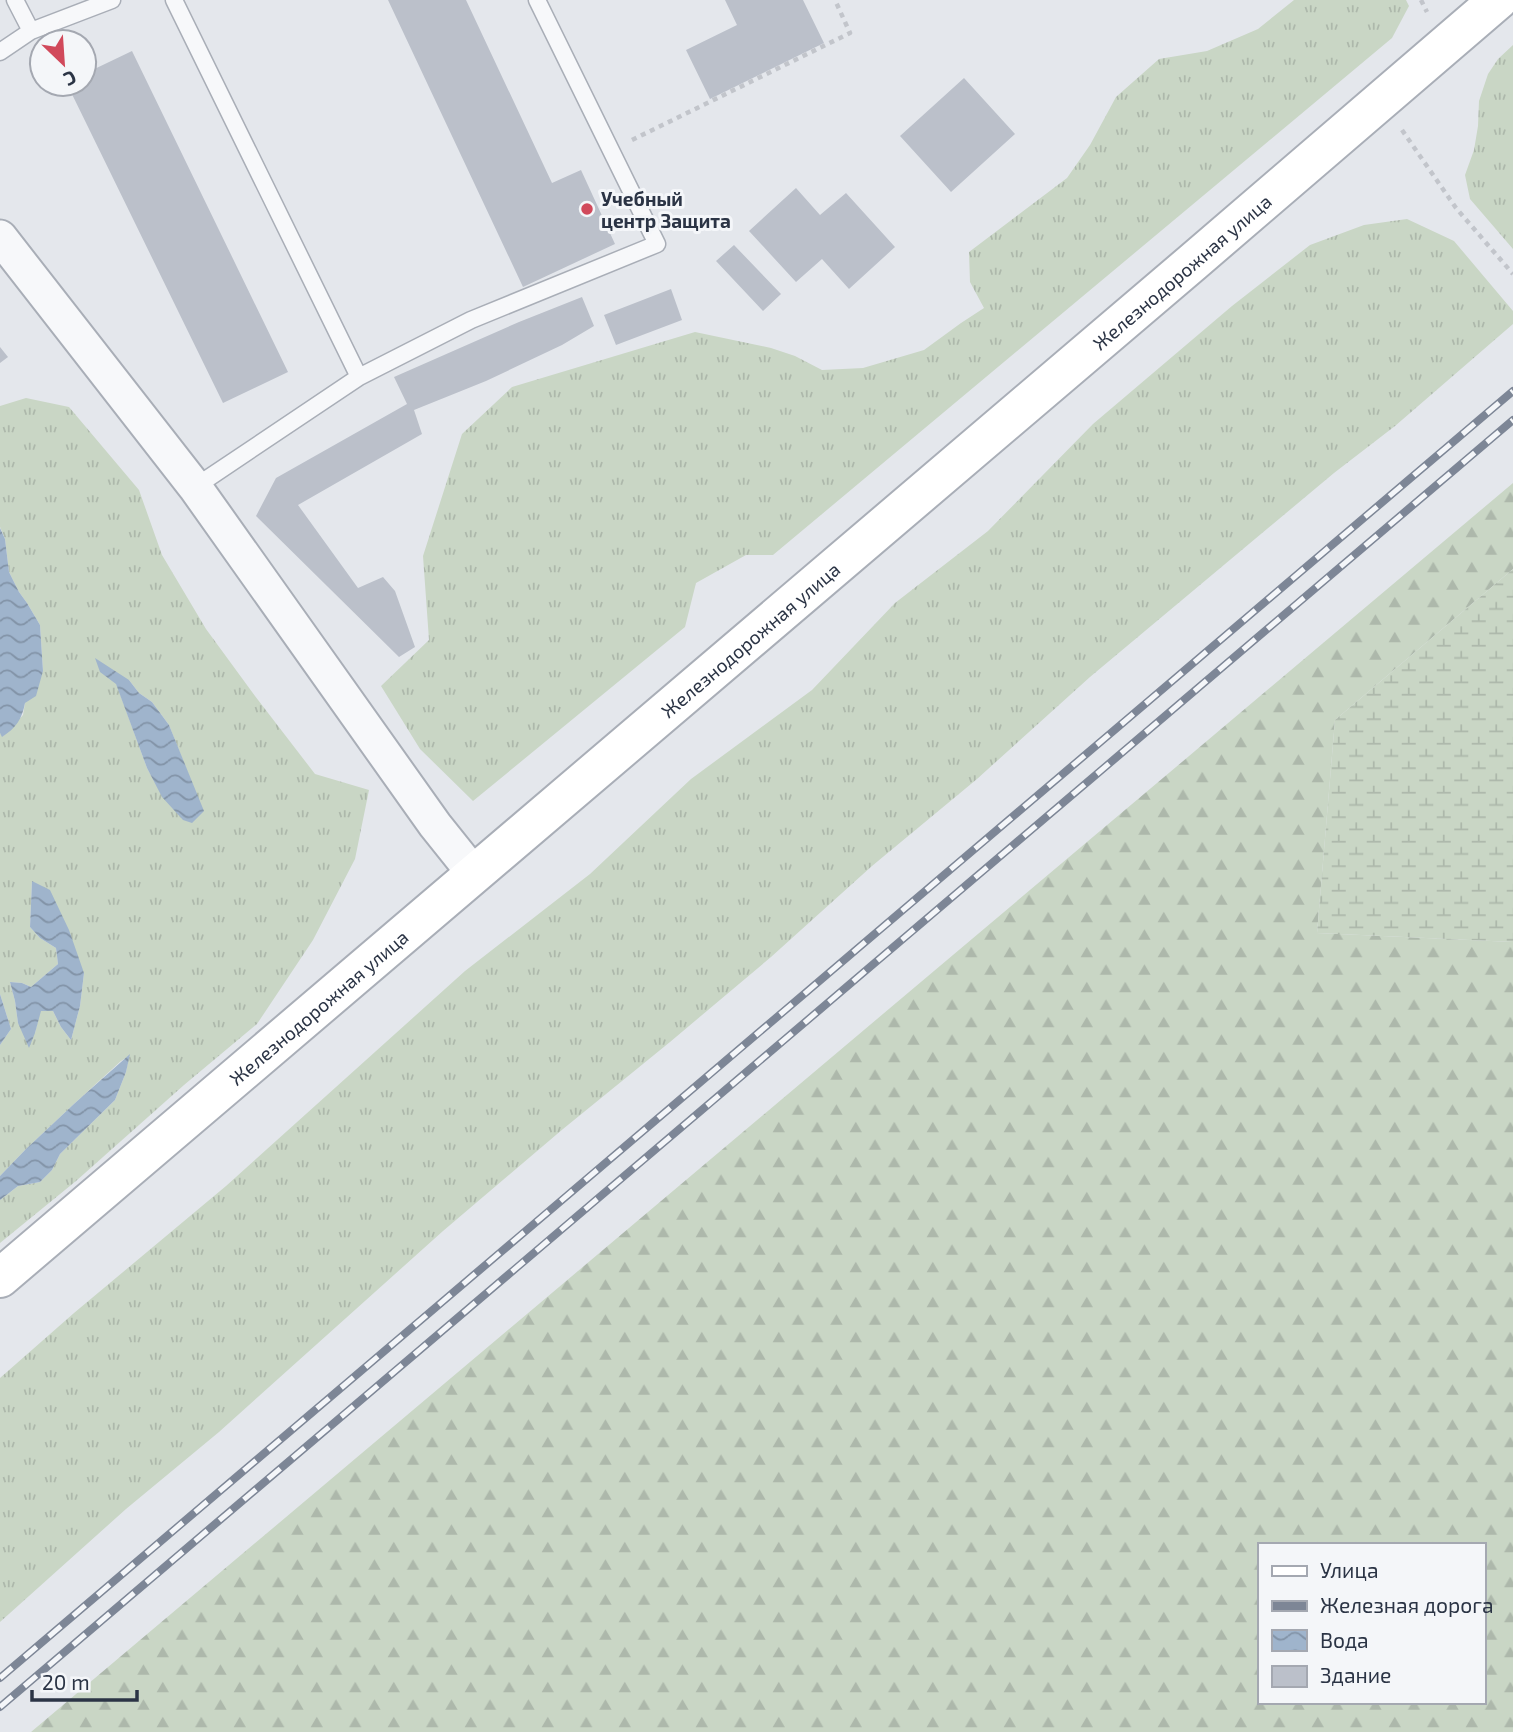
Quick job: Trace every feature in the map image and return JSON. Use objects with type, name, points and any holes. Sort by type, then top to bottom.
[{"type":"main road","name":"Железнодорожная улица","points":[[0,1278],[1379,103],[1482,6]]},
{"type":"street","points":[[0,237],[195,487],[435,825],[475,875]]},
{"type":"lane","points":[[15,0],[29,28]]},
{"type":"lane","points":[[39,28],[113,0]]},
{"type":"lane","points":[[174,0],[359,377]]},
{"type":"lane","points":[[195,487],[359,377],[471,320],[657,244],[537,0]]},
{"type":"lane","points":[[0,52],[28,33]]},
{"type":"path","points":[[610,150],[850,33],[835,0]]},
{"type":"path","points":[[1421,0],[1428,15]]},
{"type":"path","points":[[1379,103],[1400,126],[1456,208],[1513,274]]},
{"type":"green space","points":[[1294,0],[1406,0],[1409,6],[1392,38],[773,555],[746,555],[696,583],[685,627],[473,801],[420,749],[381,686],[429,640],[423,556],[462,434],[512,387],[695,332],[771,348],[795,356],[822,370],[863,368],[924,350],[984,308],[970,282],[969,252],[1067,178],[1090,145],[1116,97],[1159,59],[1207,51],[1258,29]]},
{"type":"green space","points":[[1513,45],[1513,249],[1470,199],[1465,175],[1474,150],[1479,101],[1488,74],[1498,59]]},
{"type":"green space","points":[[1407,219],[1454,241],[1513,311],[1513,324],[1395,426],[1334,473],[1090,677],[977,779],[872,866],[771,957],[443,1231],[219,1432],[126,1509],[0,1622],[0,1378],[226,1186],[465,971],[590,874],[691,779],[812,690],[895,603],[988,531],[1093,424],[1232,306],[1310,245],[1364,225]]},
{"type":"green space","points":[[26,398],[69,407],[139,490],[162,555],[206,629],[315,774],[369,790],[355,859],[313,940],[257,1024],[76,1181],[0,1243],[0,1200],[18,1186],[40,1182],[52,1170],[60,1154],[115,1100],[129,1056],[75,1103],[0,1176],[0,1045],[11,1029],[0,994],[0,733],[3,736],[23,715],[25,703],[43,671],[40,625],[9,572],[5,539],[0,527],[0,406]],"holes":[[[129,680],[139,693],[152,702],[169,725],[195,791],[163,797],[147,768],[116,683]],[[32,881],[84,973],[80,1006],[71,1040],[53,1011],[40,1011],[35,1033],[18,1023],[10,982],[31,987],[58,964],[56,948],[40,938],[30,927]]]},
{"type":"green space","points":[[1513,483],[1513,569],[1335,720],[1317,933],[1513,942],[1513,1732],[31,1732]]},
{"type":"green space","points":[[1513,569],[1513,942],[1317,933],[1335,720]]},
{"type":"water","points":[[0,528],[5,539],[9,572],[40,625],[43,671],[36,696],[25,703],[18,723],[2,737],[0,733]]},
{"type":"water","points":[[95,658],[129,680],[139,693],[152,702],[169,725],[204,811],[192,823],[183,820],[162,797],[147,768],[116,684],[100,672]]},
{"type":"water","points":[[32,881],[50,890],[69,930],[84,973],[80,1006],[71,1040],[53,1011],[41,1011],[29,1048],[18,1023],[10,982],[31,987],[58,964],[56,948],[40,938],[30,927]]},
{"type":"water","points":[[0,994],[11,1029],[0,1045]]},
{"type":"water","points":[[130,1054],[115,1100],[60,1154],[52,1170],[40,1182],[18,1186],[0,1200],[0,1176]]},
{"type":"building","points":[[388,0],[466,0],[552,183],[581,170],[615,244],[523,287]]},
{"type":"building","points":[[725,0],[803,0],[824,43],[710,99],[686,50],[737,25]]},
{"type":"building","points":[[132,51],[288,372],[223,403],[74,98],[98,98],[98,67]]},
{"type":"building","points":[[964,78],[1015,134],[951,192],[900,136]]},
{"type":"building","points":[[796,188],[820,215],[846,193],[895,247],[849,289],[822,259],[796,282],[749,231]]},
{"type":"building","points":[[734,245],[781,294],[763,311],[716,261]]},
{"type":"building","points":[[671,289],[682,320],[616,345],[604,315]]},
{"type":"building","points":[[582,297],[594,326],[562,345],[486,381],[414,410],[422,434],[298,505],[358,588],[383,577],[395,591],[415,647],[399,657],[256,516],[276,478],[407,404],[394,377]]},
{"type":"building","points":[[0,347],[8,357],[0,363]]},
{"type":"railway","points":[[0,1678],[1513,391]]},
{"type":"railway","points":[[0,1707],[1513,420]]},
{"type":"place","name":"Учебный центр Защита","points":[[587,209]]}]
